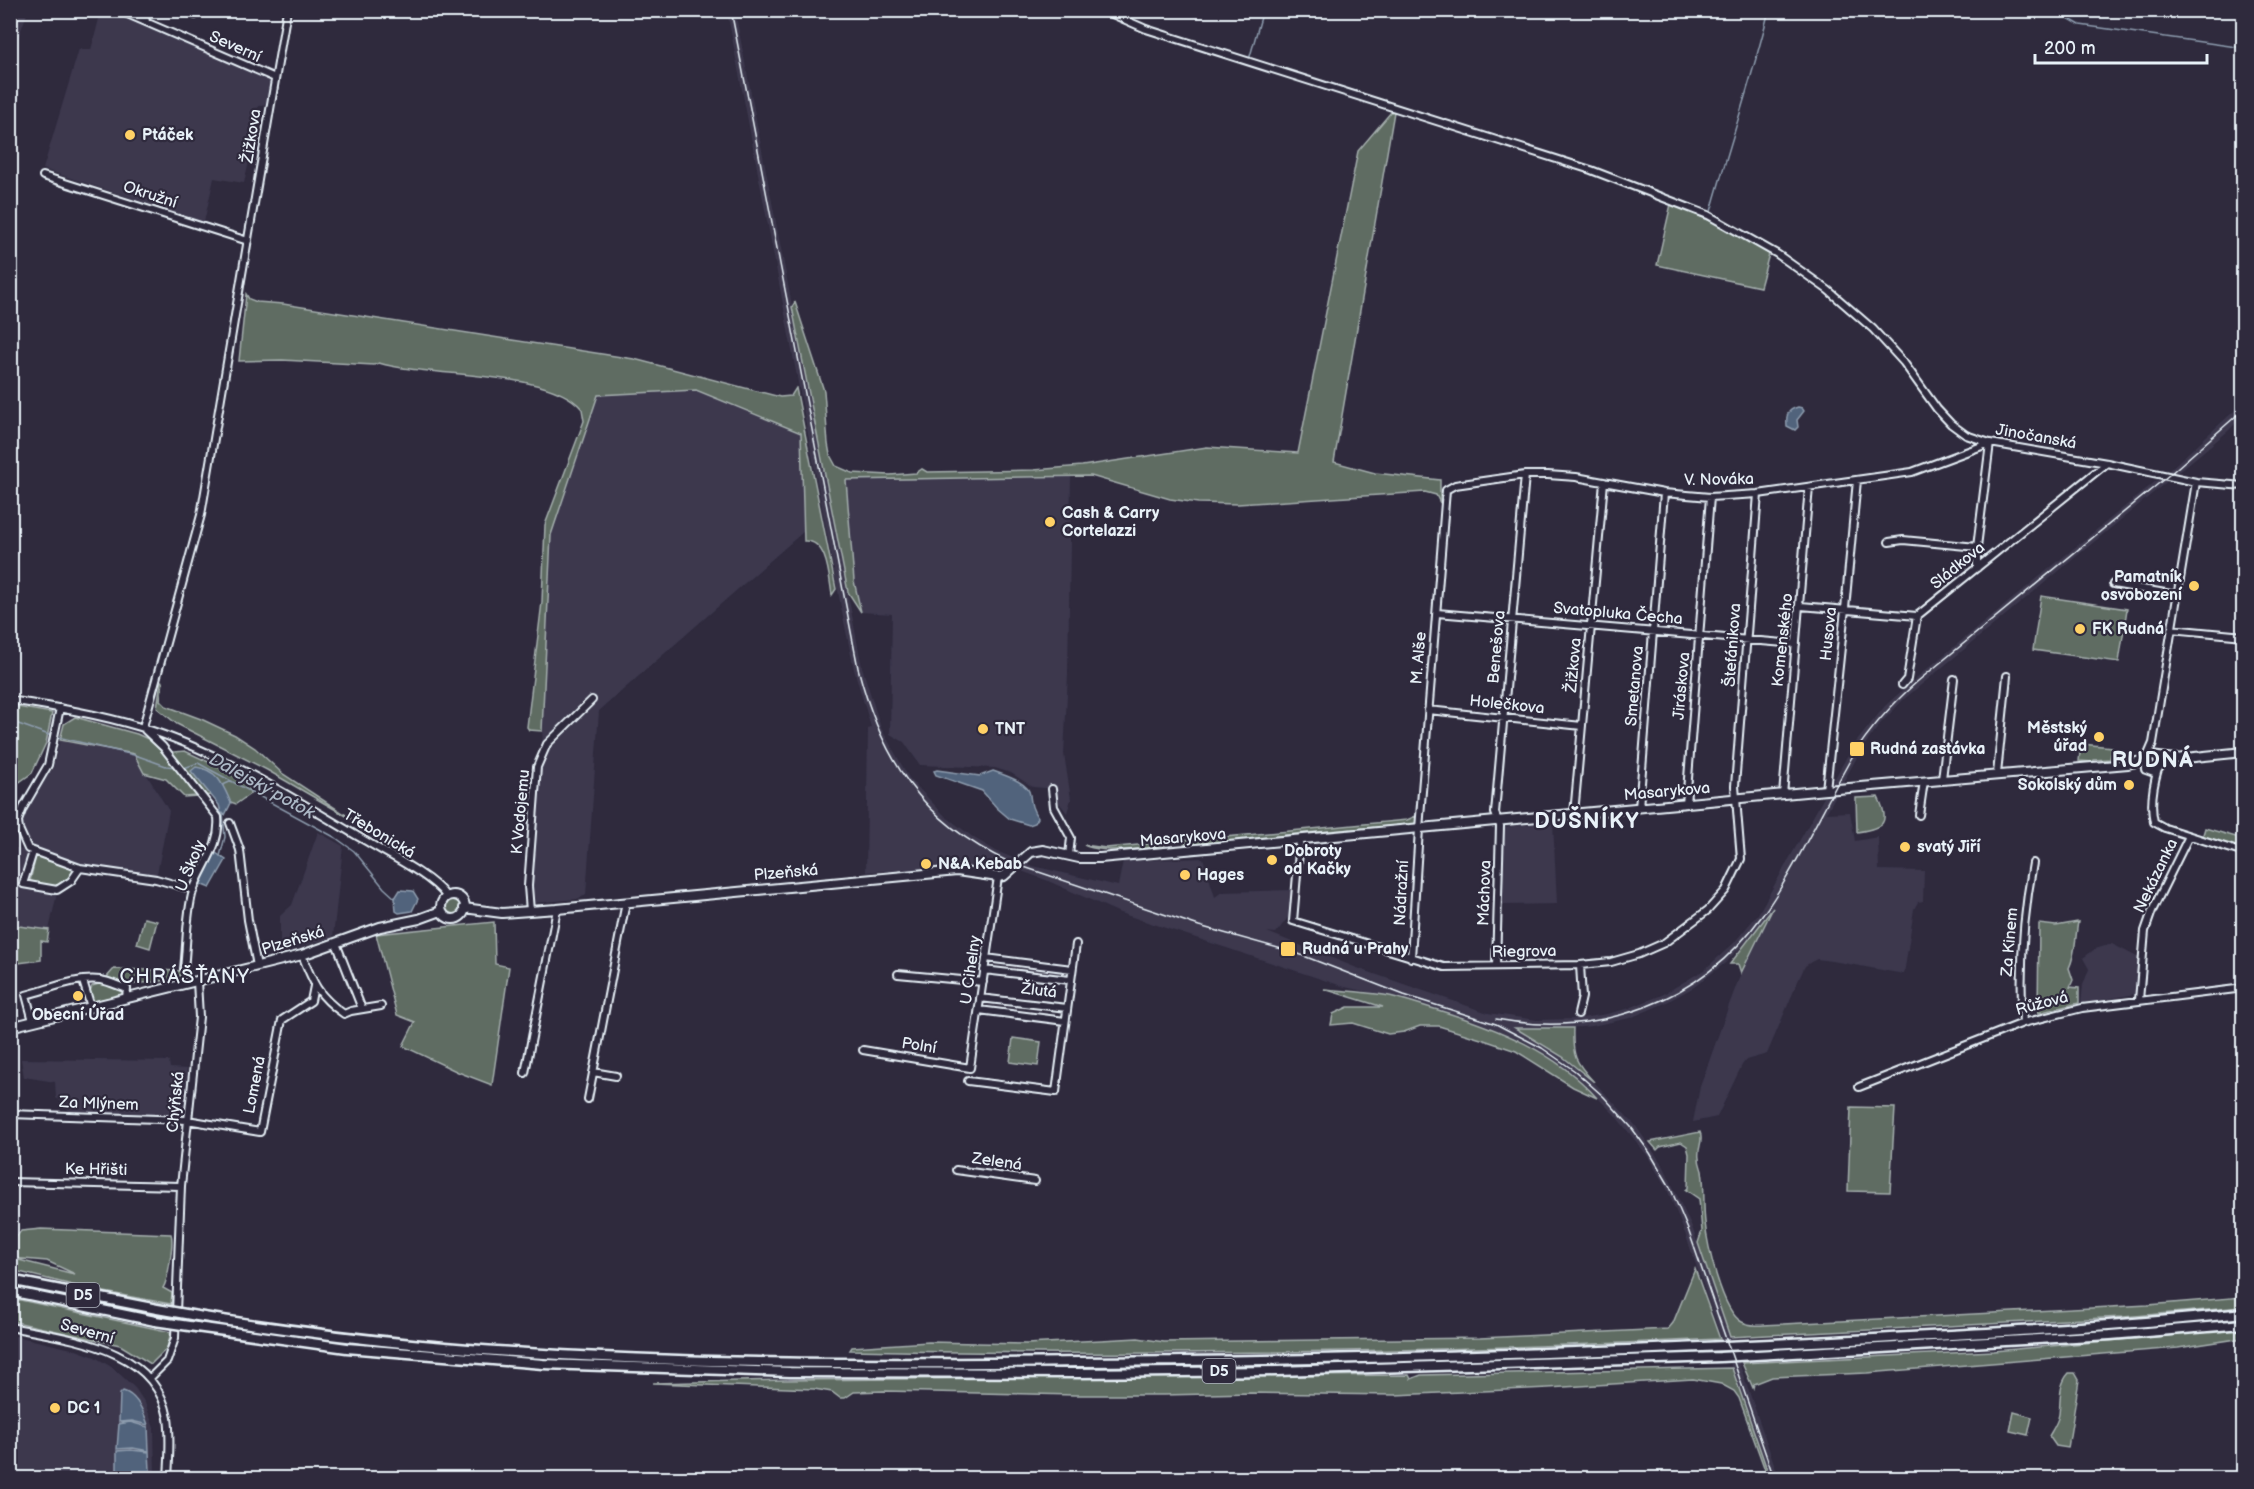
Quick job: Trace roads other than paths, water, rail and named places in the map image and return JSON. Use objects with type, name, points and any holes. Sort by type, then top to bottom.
[{"type":"highway","name":"D5","points":[[10,1280],[197,1316],[360,1338],[543,1353],[659,1359],[781,1361],[1279,1360],[1498,1355],[1718,1347],[2019,1330],[2244,1313]]},
{"type":"highway","name":"D5","points":[[10,1291],[155,1321],[347,1348],[543,1364],[790,1372],[1277,1371],[1720,1357],[2098,1336],[2244,1324]]},
{"type":"main road","points":[[2128,764],[2152,758],[2175,759],[2244,752]]},
{"type":"main road","points":[[2152,758],[2160,764],[2159,768]]},
{"type":"main road","points":[[2147,770],[2152,758]]},
{"type":"main road","points":[[2128,764],[2153,772],[2175,759]]},
{"type":"main road","name":"Masarykova","points":[[1069,855],[1100,858],[1942,779],[2128,764]]},
{"type":"main road","points":[[998,877],[1009,873],[1031,852],[1043,850],[1069,855]]},
{"type":"main road","name":"Plzeňská","points":[[464,908],[488,912],[557,909],[957,871],[998,877]]},
{"type":"main road","name":"Plzeňská","points":[[13,1026],[302,955],[380,927],[419,919],[441,911],[446,917],[453,919],[461,916],[464,908],[463,901],[458,896],[446,896]]},
{"type":"main road","points":[[441,911],[441,903],[446,896]]},
{"type":"street","name":"Severní","points":[[118,10],[275,78]]},
{"type":"street","points":[[130,16],[142,10],[146,22]]},
{"type":"street","name":"Žižkova","points":[[143,727],[201,515],[287,10]]},
{"type":"street","name":"Jinočanská","points":[[1103,10],[1146,29],[1591,170],[1708,215],[1777,254],[1828,290],[1873,329],[1904,363],[1937,409],[1951,424],[1966,435],[1990,443],[2107,463],[2196,482],[2244,486]]},
{"type":"street","name":"Okružní","points":[[43,176],[248,241]]},
{"type":"street","points":[[1977,568],[1977,547],[1990,443]]},
{"type":"street","name":"V. Nováka","points":[[1446,490],[1455,485],[1526,475],[1576,477],[1664,493],[1710,497],[1758,494],[1912,472],[1990,443]]},
{"type":"street","name":"Sládkova","points":[[1917,616],[2107,463]]},
{"type":"street","name":"Benešova","points":[[1499,821],[1495,813],[1526,475]]},
{"type":"street","name":"Husova","points":[[1826,790],[1857,480]]},
{"type":"street","name":"Žižkova","points":[[1574,814],[1604,482]]},
{"type":"street","points":[[2152,758],[2176,595],[2196,482]]},
{"type":"street","name":"Komenského","points":[[1783,795],[1801,606],[1809,487]]},
{"type":"street","name":"M. Alše","points":[[1419,829],[1446,490]]},
{"type":"street","name":"Smetanova","points":[[1639,808],[1664,493]]},
{"type":"street","name":"Štefánikova","points":[[1737,799],[1735,786],[1758,494]]},
{"type":"street","name":"Jiráskova","points":[[1686,804],[1710,497]]},
{"type":"street","points":[[1889,543],[1904,540],[1977,547]]},
{"type":"street","points":[[2113,584],[2176,595]]},
{"type":"street","points":[[1801,606],[1917,616],[1907,679],[1902,685]]},
{"type":"street","name":"Svatopluka Čecha","points":[[1437,613],[1796,644]]},
{"type":"street","points":[[2171,629],[2244,636]]},
{"type":"street","points":[[1997,774],[2007,676]]},
{"type":"street","points":[[1942,779],[1954,679]]},
{"type":"street","name":"Třebonická","points":[[10,700],[60,708],[143,727],[203,752],[266,783],[431,881],[446,896]]},
{"type":"street","name":"K Vodojemu","points":[[530,911],[528,886],[537,767],[547,744],[592,700]]},
{"type":"street","points":[[60,708],[48,765],[18,821],[27,846],[33,852],[80,868],[156,879],[194,890]]},
{"type":"street","name":"Holečkova","points":[[1428,710],[1582,726]]},
{"type":"street","name":"U Školy","points":[[143,727],[177,764],[218,817],[219,826],[215,846],[194,890],[184,969]]},
{"type":"street","points":[[2159,768],[2154,782],[2152,813],[2154,822],[2189,836],[2244,853]]},
{"type":"street","points":[[2147,770],[2154,782]]},
{"type":"street","points":[[1919,815],[1924,781]]},
{"type":"street","points":[[1052,789],[1054,807],[1071,838],[1069,855]]},
{"type":"street","name":"Riegrova","points":[[1300,840],[1293,921],[1444,967],[1580,965],[1611,962],[1664,944],[1708,910],[1726,890],[1741,858],[1737,799]]},
{"type":"street","name":"Máchova","points":[[1496,966],[1499,821]]},
{"type":"street","points":[[230,823],[240,850],[248,920],[257,966]]},
{"type":"street","name":"Nádražní","points":[[1411,958],[1419,829]]},
{"type":"street","name":"Nekázanka","points":[[2139,1000],[2145,931],[2152,911],[2189,836]]},
{"type":"street","points":[[33,852],[23,884],[57,890],[71,881],[80,868]]},
{"type":"street","name":"Za Kinem","points":[[2023,1023],[2020,978],[2024,924],[2033,863]]},
{"type":"street","name":"U Cihelny","points":[[970,1068],[998,877]]},
{"type":"street","points":[[588,1099],[626,902]]},
{"type":"street","points":[[525,1073],[557,909]]},
{"type":"street","points":[[336,943],[362,1009]]},
{"type":"street","name":"Žlutá","points":[[980,998],[1067,1008],[1076,944]]},
{"type":"street","points":[[302,955],[314,986],[325,999],[344,1014],[381,1006]]},
{"type":"street","name":"Žlutá","points":[[986,958],[1072,969]]},
{"type":"street","points":[[1578,1014],[1582,997],[1580,965]]},
{"type":"street","name":"Žlutá","points":[[984,970],[1070,980]]},
{"type":"street","points":[[898,974],[983,982]]},
{"type":"street","points":[[33,1021],[26,995],[61,987],[73,981],[100,980],[127,989],[126,998]]},
{"type":"street","points":[[82,981],[91,1007]]},
{"type":"street","name":"Chýňská","points":[[150,1378],[167,1361],[175,1338],[182,1186],[199,1017],[197,981]]},
{"type":"street","name":"Lomená","points":[[187,1120],[260,1132],[282,1020],[310,1001],[314,986]]},
{"type":"street","name":"Růžová","points":[[1858,1087],[2023,1023],[2082,1008],[2244,988]]},
{"type":"street","points":[[10,1002],[13,1026]]},
{"type":"street","points":[[968,1082],[1056,1092],[1067,1008]]},
{"type":"street","points":[[979,1010],[1065,1022]]},
{"type":"street","name":"Polní","points":[[862,1050],[970,1068]]},
{"type":"street","points":[[593,1072],[616,1076]]},
{"type":"street","name":"Za Mlýnem","points":[[10,1114],[187,1120]]},
{"type":"street","name":"Zelená","points":[[956,1170],[1035,1181]]},
{"type":"street","name":"Ke Hřišti","points":[[10,1182],[182,1186]]},
{"type":"street","name":"Severní","points":[[10,1327],[68,1339],[112,1352],[135,1364],[150,1378]]},
{"type":"street","points":[[150,1378],[161,1398],[168,1419],[168,1479]]},
{"type":"water","points":[[1798,407],[1804,411],[1797,420],[1798,427],[1795,430],[1787,426],[1787,419],[1789,411]]},
{"type":"water","points":[[196,767],[210,771],[219,779],[231,803],[225,815],[221,813],[219,805],[191,771]]},
{"type":"water","points":[[934,771],[980,776],[993,771],[1015,780],[1029,790],[1032,807],[1038,818],[1035,823],[1029,825],[1010,819],[982,791],[936,775]]},
{"type":"water","points":[[216,853],[226,860],[210,888],[200,884]]},
{"type":"water","points":[[400,890],[413,891],[418,899],[412,911],[399,913],[396,911],[395,898]]},
{"type":"water","points":[[123,1391],[136,1400],[148,1425],[132,1421],[119,1422],[120,1394]]},
{"type":"water","points":[[130,1422],[148,1427],[149,1451],[133,1448],[117,1449],[119,1424]]},
{"type":"water","points":[[117,1451],[149,1452],[150,1470],[147,1475],[137,1478],[120,1478],[117,1472]]},
{"type":"waterway","points":[[1249,60],[1263,10]]},
{"type":"waterway","points":[[1710,215],[1769,10]]},
{"type":"waterway","points":[[2054,10],[2080,25],[2244,48]]},
{"type":"waterway","name":"Dalejský potok","points":[[10,721],[49,735]]},
{"type":"waterway","name":"Dalejský potok","points":[[58,737],[176,767]]},
{"type":"waterway","name":"Dalejský potok","points":[[184,768],[198,763],[336,838],[354,851],[395,898]]},
{"type":"waterway","name":"Dalejský potok","points":[[223,785],[232,781]]},
{"type":"waterway","points":[[220,856],[225,837],[223,813]]},
{"type":"railway","points":[[731,10],[858,668],[879,731],[910,784],[929,807],[952,827],[978,846],[1009,862],[1199,926],[1296,953],[1404,995],[1496,1024],[1542,1048],[1575,1071],[1604,1097],[1631,1127],[1670,1187],[1689,1232],[1774,1478]]},
{"type":"railway","points":[[1496,1019],[1534,1024],[1572,1023],[1609,1018],[1644,1007],[1678,992],[1709,971],[1737,946],[1762,916],[1798,858],[1852,757],[1891,707],[1918,681],[2169,475],[2244,409]]},
{"type":"place","name":"Ptáček","points":[[130,135]]},
{"type":"place","name":"Cash & Carry Cortelazzi","points":[[1050,522]]},
{"type":"place","name":"Pamatník osvobození","points":[[2194,586]]},
{"type":"place","name":"FK Rudná","points":[[2080,629]]},
{"type":"place","name":"TNT","points":[[983,729]]},
{"type":"place","name":"Městský úřad","points":[[2099,737]]},
{"type":"place","name":"Rudná zastávka","points":[[1857,749]]},
{"type":"place","name":"Sokolský dům","points":[[2129,785]]},
{"type":"place","name":"svatý Jiří","points":[[1905,847]]},
{"type":"place","name":"Dobroty od Kačky","points":[[1272,860]]},
{"type":"place","name":"N&A Kebab","points":[[926,864]]},
{"type":"place","name":"Hages","points":[[1185,875]]},
{"type":"place","name":"Rudná u Prahy","points":[[1288,949]]},
{"type":"place","name":"Obecní Úřad","points":[[78,996]]},
{"type":"place","name":"DC 1","points":[[55,1408]]},
{"type":"district","name":"RUDNÁ","points":[[2153,760]]},
{"type":"district","name":"DUŠNÍKY","points":[[1587,821]]},
{"type":"district","name":"CHRÁŠŤANY","points":[[185,977]]}]
